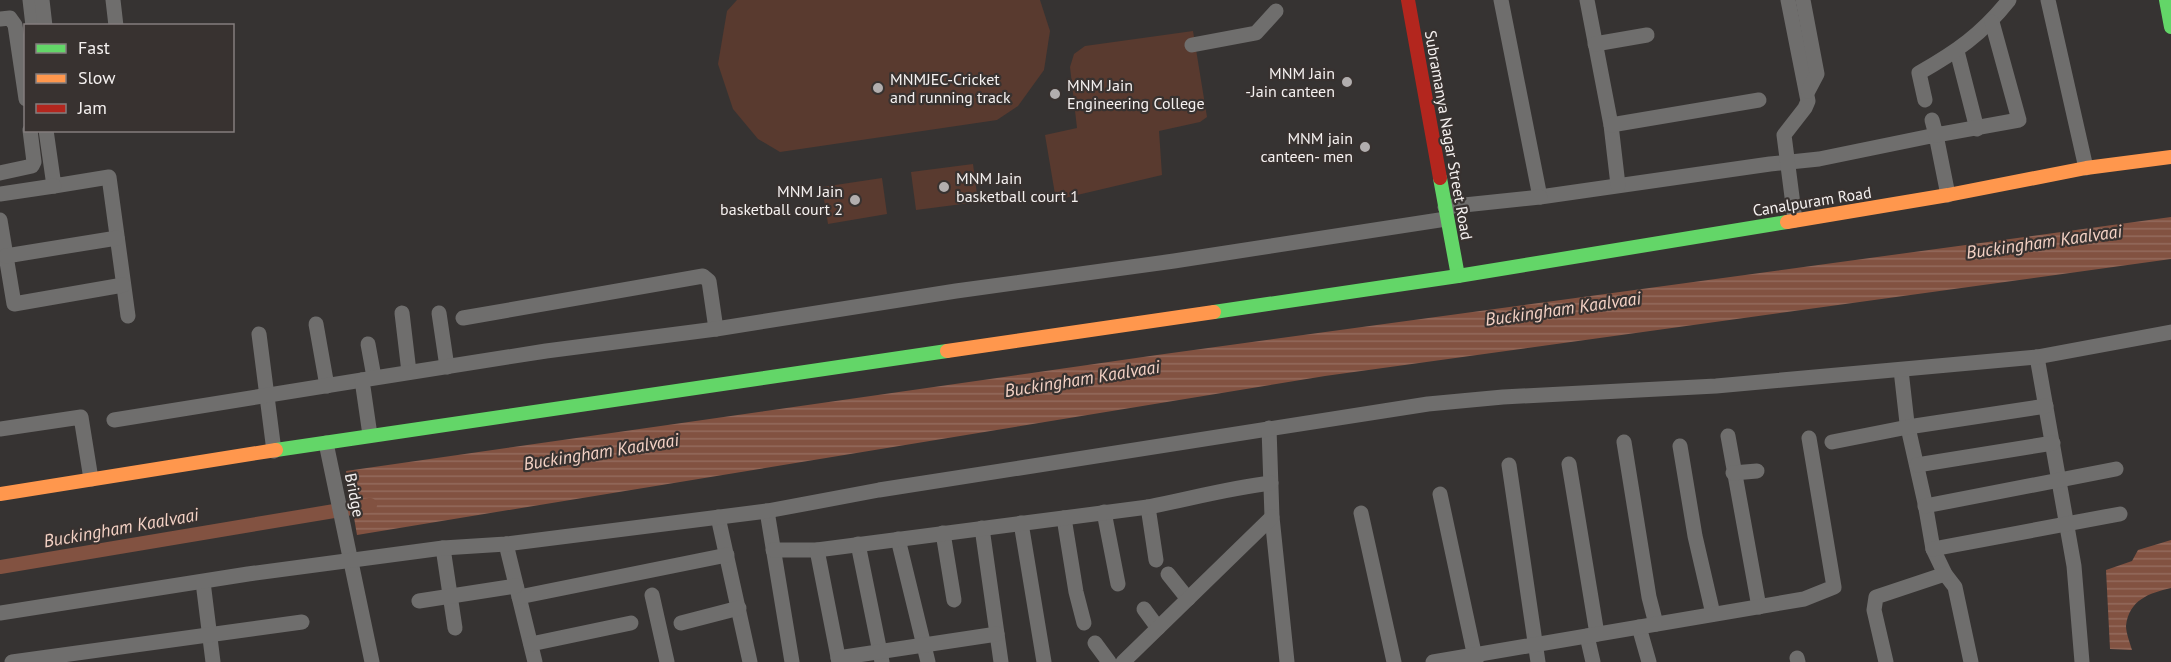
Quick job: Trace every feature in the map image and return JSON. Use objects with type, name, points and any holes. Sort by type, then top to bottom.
[{"type":"street","points":[[27,24],[30,0]]},
{"type":"street","points":[[42,0],[45,24]]},
{"type":"street","points":[[112,0],[116,24]]},
{"type":"street","name":"Subramanya Nagar Street Road","points":[[1408,0],[1458,276]]},
{"type":"street","points":[[1501,0],[1540,197]]},
{"type":"street","points":[[1587,0],[1611,125],[1618,185]]},
{"type":"street","points":[[1788,0],[1809,101],[1784,135],[1795,220]]},
{"type":"street","points":[[1803,0],[1817,74],[1808,91]]},
{"type":"street","points":[[1925,100],[1919,74],[1957,51],[1992,22],[2009,0]]},
{"type":"street","points":[[2048,0],[2086,168]]},
{"type":"street","points":[[2166,0],[2171,27]]},
{"type":"street","points":[[1192,45],[1256,33],[1276,11]]},
{"type":"street","points":[[0,20],[10,18],[24,25]]},
{"type":"street","points":[[114,420],[546,351],[717,329],[956,291],[1174,261],[1540,197],[1819,159],[2019,120],[1992,22]]},
{"type":"street","points":[[1595,44],[1647,35]]},
{"type":"street","points":[[1957,51],[1977,129]]},
{"type":"street","points":[[1611,125],[1760,100]]},
{"type":"street","points":[[1932,120],[1948,195]]},
{"type":"street","points":[[30,132],[34,162]]},
{"type":"street","points":[[46,132],[54,186]]},
{"type":"street","name":"Canalpuram Road","points":[[0,494],[370,435],[1458,276],[1948,195],[2086,168],[2171,157]]},
{"type":"street","points":[[0,173],[29,168],[34,162],[50,159]]},
{"type":"street","points":[[0,194],[109,177],[128,316]]},
{"type":"street","points":[[0,220],[14,304],[123,285]]},
{"type":"street","points":[[6,256],[117,238]]},
{"type":"street","points":[[463,318],[704,276],[708,281],[717,329]]},
{"type":"street","points":[[402,313],[409,372]]},
{"type":"street","points":[[439,313],[447,367]]},
{"type":"street","points":[[316,324],[327,386]]},
{"type":"street","points":[[259,334],[274,451]]},
{"type":"street","points":[[0,613],[248,574],[767,511],[879,490],[1428,404],[1503,397],[1716,386],[1901,370],[2037,357],[2171,334]]},
{"type":"street","points":[[368,344],[370,435]]},
{"type":"street","points":[[2037,357],[2074,566],[2082,662]]},
{"type":"street","points":[[1901,370],[1908,427],[1933,549],[1945,574],[1955,587],[1971,662]]},
{"type":"street","points":[[1832,442],[1908,427],[2046,406]]},
{"type":"street","points":[[0,429],[81,417],[91,479]]},
{"type":"street","points":[[1269,428],[1272,517],[1287,662]]},
{"type":"street","points":[[1728,436],[1759,606]]},
{"type":"street","points":[[1433,662],[1475,658],[1592,635],[1804,599],[1834,587],[1809,438]]},
{"type":"street","points":[[1624,442],[1649,597],[1656,624]]},
{"type":"street","name":"Bridge","points":[[326,443],[372,662]]},
{"type":"street","points":[[1917,465],[2053,443]]},
{"type":"street","points":[[1680,446],[1695,536],[1713,614]]},
{"type":"street","points":[[1569,464],[1592,635],[1593,662]]},
{"type":"street","points":[[1509,465],[1538,662]]},
{"type":"street","points":[[1926,506],[2116,469]]},
{"type":"street","points":[[1733,472],[1757,471]]},
{"type":"street","points":[[773,550],[817,550],[1148,507],[1185,500],[1208,492],[1271,483]]},
{"type":"street","points":[[1440,494],[1475,658]]},
{"type":"street","points":[[1148,507],[1156,561]]},
{"type":"street","points":[[767,511],[792,662]]},
{"type":"street","points":[[1104,512],[1118,584]]},
{"type":"street","points":[[1361,513],[1394,662]]},
{"type":"street","points":[[1933,549],[2120,514]]},
{"type":"street","points":[[718,517],[750,662]]},
{"type":"street","points":[[1123,662],[1272,517]]},
{"type":"street","points":[[1064,518],[1076,592],[1084,623]]},
{"type":"street","points":[[1021,524],[1044,662]]},
{"type":"street","points":[[982,528],[1001,662]]},
{"type":"street","points":[[943,533],[954,600]]},
{"type":"street","points":[[898,539],[928,662]]},
{"type":"street","points":[[506,544],[536,662]]},
{"type":"street","points":[[858,544],[881,657]]},
{"type":"street","points":[[443,549],[455,628]]},
{"type":"street","points":[[817,550],[838,660],[881,657],[923,645],[997,634]]},
{"type":"street","points":[[419,601],[450,596],[518,591],[727,555]]},
{"type":"street","points":[[1168,574],[1188,599]]},
{"type":"street","points":[[1886,662],[1874,610],[1875,597],[1945,574]]},
{"type":"street","points":[[203,582],[213,662]]},
{"type":"street","points":[[652,595],[667,662]]},
{"type":"street","points":[[681,622],[739,608]]},
{"type":"street","points":[[1144,609],[1158,628]]},
{"type":"street","points":[[12,662],[302,622]]},
{"type":"street","points":[[531,644],[631,623]]},
{"type":"street","points":[[1640,627],[1649,662]]},
{"type":"street","points":[[1095,643],[1109,662]]},
{"type":"shaded area","name":"MNMJEC-Cricket and running track","points":[[737,0],[1040,0],[1050,31],[1044,70],[1018,106],[997,120],[780,152],[758,139],[733,109],[718,64],[727,11]]},
{"type":"shaded area","points":[[1193,31],[1207,117],[1200,122],[1159,131],[1162,175],[1056,200],[1045,135],[1077,128],[1070,67],[1074,54],[1085,46]]},
{"type":"shaded area","name":"MNM Jain basketball court 1","points":[[973,164],[978,202],[916,210],[911,172]]},
{"type":"shaded area","name":"MNM Jain basketball court 2","points":[[882,178],[887,214],[828,224],[822,187]]},
{"type":"water","points":[[2171,217],[2171,259],[1325,376],[357,535],[346,471],[1157,355]]},
{"type":"water","points":[[2171,540],[2171,588],[2148,595],[2131,610],[2126,626],[2132,650],[2110,649],[2106,570],[2132,561],[2138,550]]},
{"type":"waterway","name":"Buckingham Kaalvaai","points":[[0,567],[370,505]]},
{"type":"traffic: fast","points":[[2166,0],[2171,27]]},
{"type":"traffic: fast","points":[[1440,178],[1458,276]]},
{"type":"traffic: fast","points":[[1214,312],[1458,276],[1787,222]]},
{"type":"traffic: fast","points":[[276,450],[947,351]]},
{"type":"traffic: slow","points":[[1787,222],[1948,195],[2086,168],[2171,157]]},
{"type":"traffic: slow","points":[[947,351],[1214,312]]},
{"type":"traffic: slow","points":[[0,494],[276,450]]},
{"type":"traffic: jam","points":[[1408,0],[1440,178]]},
{"type":"place","name":"MNM Jain -Jain canteen","points":[[1347,82]]},
{"type":"place","name":"MNMJEC-Cricket and running track","points":[[878,88]]},
{"type":"place","name":"MNM Jain Engineering College","points":[[1055,94]]},
{"type":"place","name":"MNM jain canteen- men","points":[[1365,147]]},
{"type":"place","name":"MNM Jain basketball court 1","points":[[944,187]]},
{"type":"place","name":"MNM Jain basketball court 2","points":[[855,200]]}]
